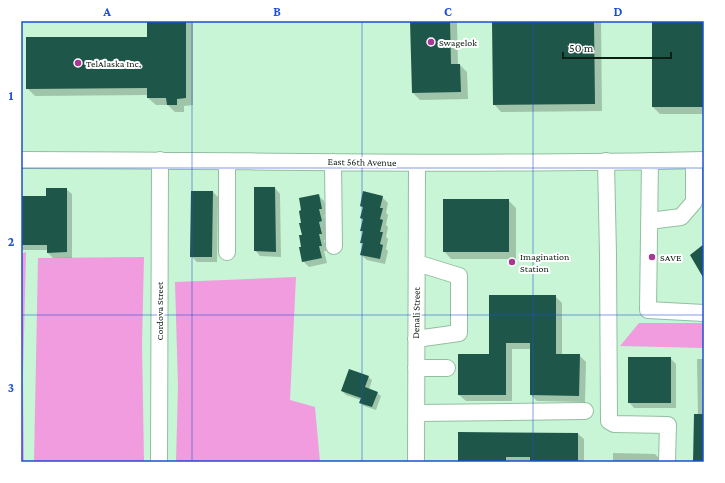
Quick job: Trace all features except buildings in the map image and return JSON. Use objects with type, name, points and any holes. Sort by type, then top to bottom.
[{"type":"street","name":"East 56th Avenue","points":[[21,160],[416,163],[699,161]]},
{"type":"street","name":"Cordova Street","points":[[159,462],[160,160]]},
{"type":"street","points":[[227,161],[227,252]]},
{"type":"street","points":[[606,161],[609,421],[614,424],[668,425],[667,462]]},
{"type":"street","points":[[650,161],[648,310],[704,313]]},
{"type":"street","points":[[649,221],[681,217],[694,202],[699,161]]},
{"type":"street","points":[[333,162],[334,246]]},
{"type":"street","name":"Denali Street","points":[[416,163],[416,462]]},
{"type":"street","points":[[416,340],[459,333],[459,276],[417,263]]},
{"type":"street","points":[[416,368],[447,368]]},
{"type":"street","points":[[416,413],[585,411]]},
{"type":"shaded area","points":[[26,252],[23,377],[24,462],[21,462],[21,254]]},
{"type":"shaded area","points":[[144,257],[142,344],[144,462],[34,462],[38,258]]},
{"type":"shaded area","points":[[296,277],[290,400],[315,407],[320,462],[176,462],[178,386],[175,282]]},
{"type":"shaded area","points":[[639,323],[704,323],[704,348],[620,346]]},
{"type":"place","name":"Swagelok","points":[[431,42]]},
{"type":"place","name":"TelAlaska Inc.","points":[[78,63]]},
{"type":"place","name":"SAVE","points":[[652,257]]},
{"type":"place","name":"Imagination Station","points":[[512,262]]}]
